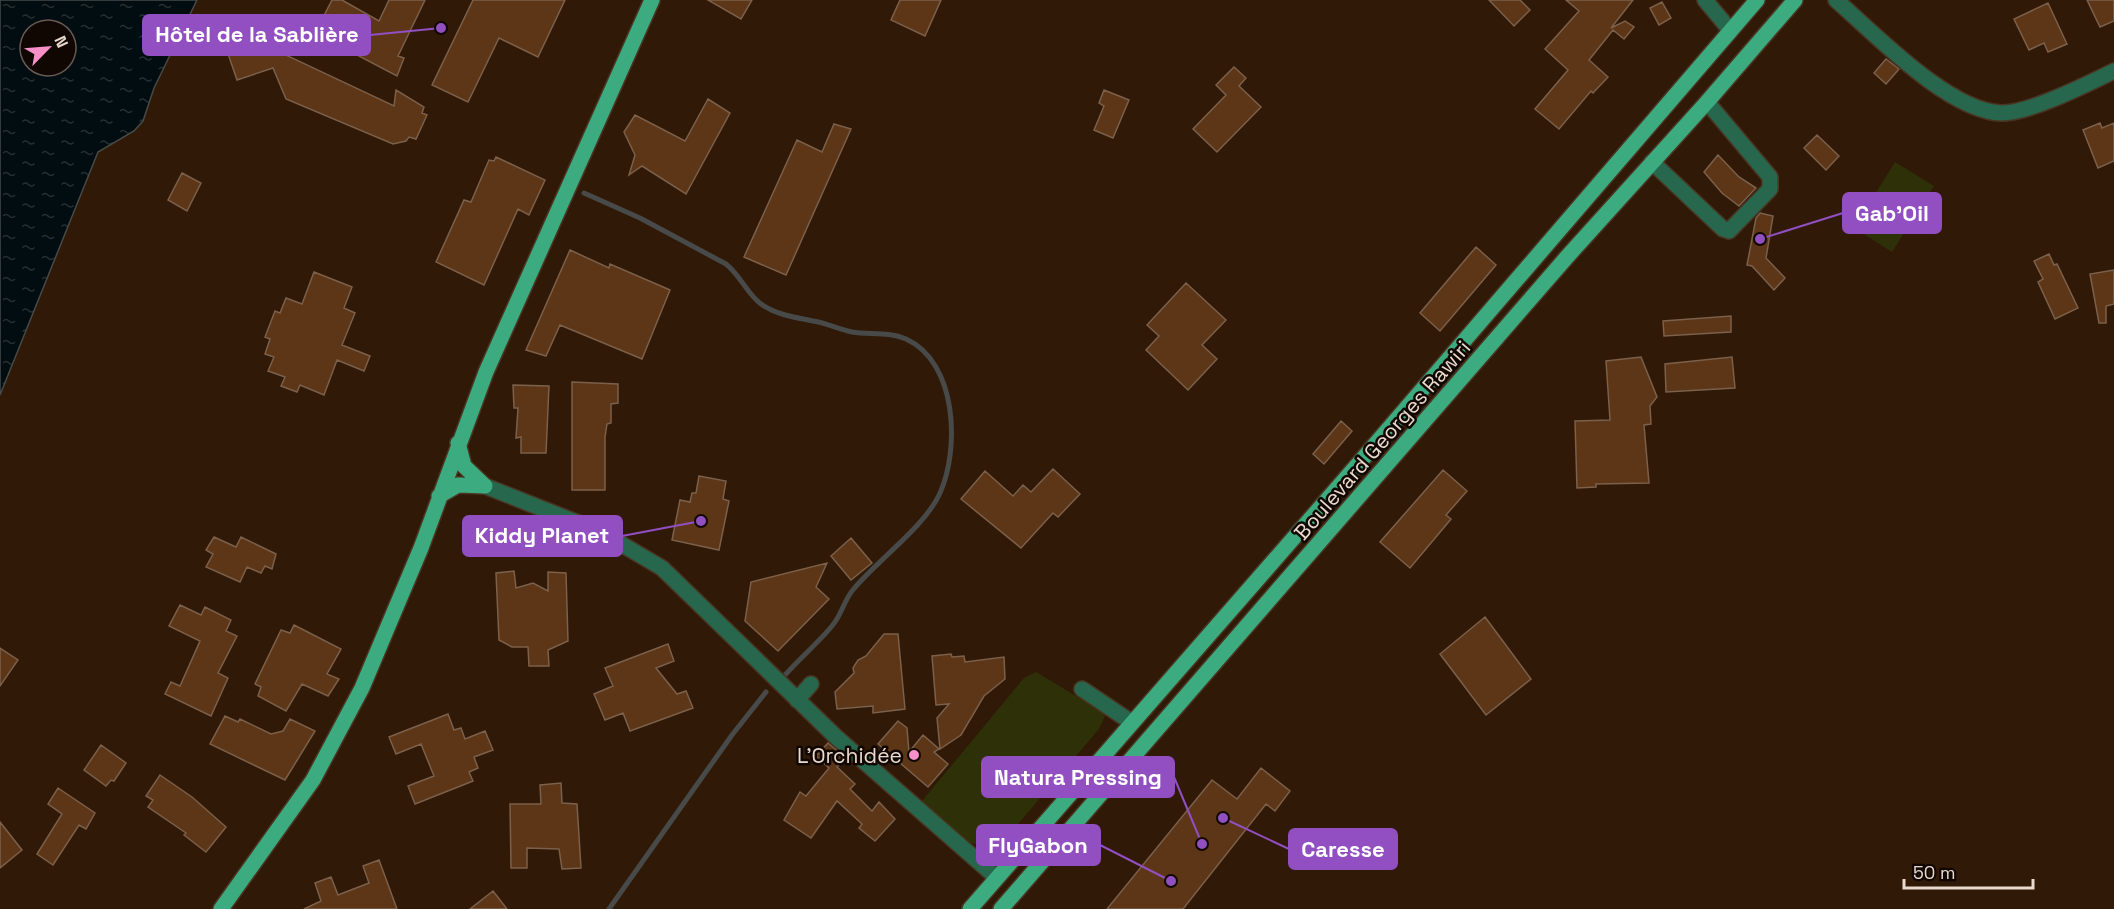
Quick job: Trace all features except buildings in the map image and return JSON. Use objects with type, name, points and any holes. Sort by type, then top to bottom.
[{"type":"main road","points":[[221,909],[313,780],[339,736],[391,621],[486,372],[652,0]]},
{"type":"main road","name":"Boulevard Georges Rawiri","points":[[970,909],[1366,455],[1757,0]]},
{"type":"main road","name":"Boulevard Georges Rawiri","points":[[1001,909],[1795,0]]},
{"type":"main road","points":[[458,443],[464,466],[485,486]]},
{"type":"main road","points":[[439,496],[458,485],[485,486]]},
{"type":"street","points":[[1705,0],[1730,30]]},
{"type":"street","points":[[1836,0],[1927,78],[1952,96],[1978,107],[2002,113],[2028,107],[2114,71]]},
{"type":"street","points":[[1652,162],[1723,229],[1729,231],[1770,189],[1770,177],[1707,102]]},
{"type":"street","points":[[485,486],[601,532],[662,568],[836,737],[996,877]]},
{"type":"street","points":[[797,700],[811,684]]},
{"type":"street","points":[[1083,689],[1131,722]]},
{"type":"shaded area","points":[[1895,162],[1934,186],[1892,252],[1854,228]]},
{"type":"shaded area","points":[[1036,672],[1106,714],[1099,729],[1002,843],[980,846],[969,842],[922,801],[1024,678]]},
{"type":"water","points":[[0,0],[197,0],[154,88],[143,121],[134,131],[98,152],[0,395]]},
{"type":"waterway","points":[[584,193],[640,218],[726,264],[756,300],[773,311],[852,332],[886,334],[906,339],[923,350],[936,366],[950,408],[951,431],[950,453],[940,493],[933,506],[912,531],[852,591],[832,626],[785,675]]},
{"type":"waterway","points":[[609,909],[732,735],[766,692]]},
{"type":"place","name":"Hôtel de la Sablière","points":[[441,28]]},
{"type":"place","name":"Gab'Oil","points":[[1760,239]]},
{"type":"place","name":"Kiddy Planet","points":[[701,521]]},
{"type":"place","name":"L'Orchidée","points":[[914,755]]},
{"type":"place","name":"Caresse","points":[[1223,818]]},
{"type":"place","name":"Natura Pressing","points":[[1202,844]]},
{"type":"place","name":"FlyGabon","points":[[1171,881]]}]
